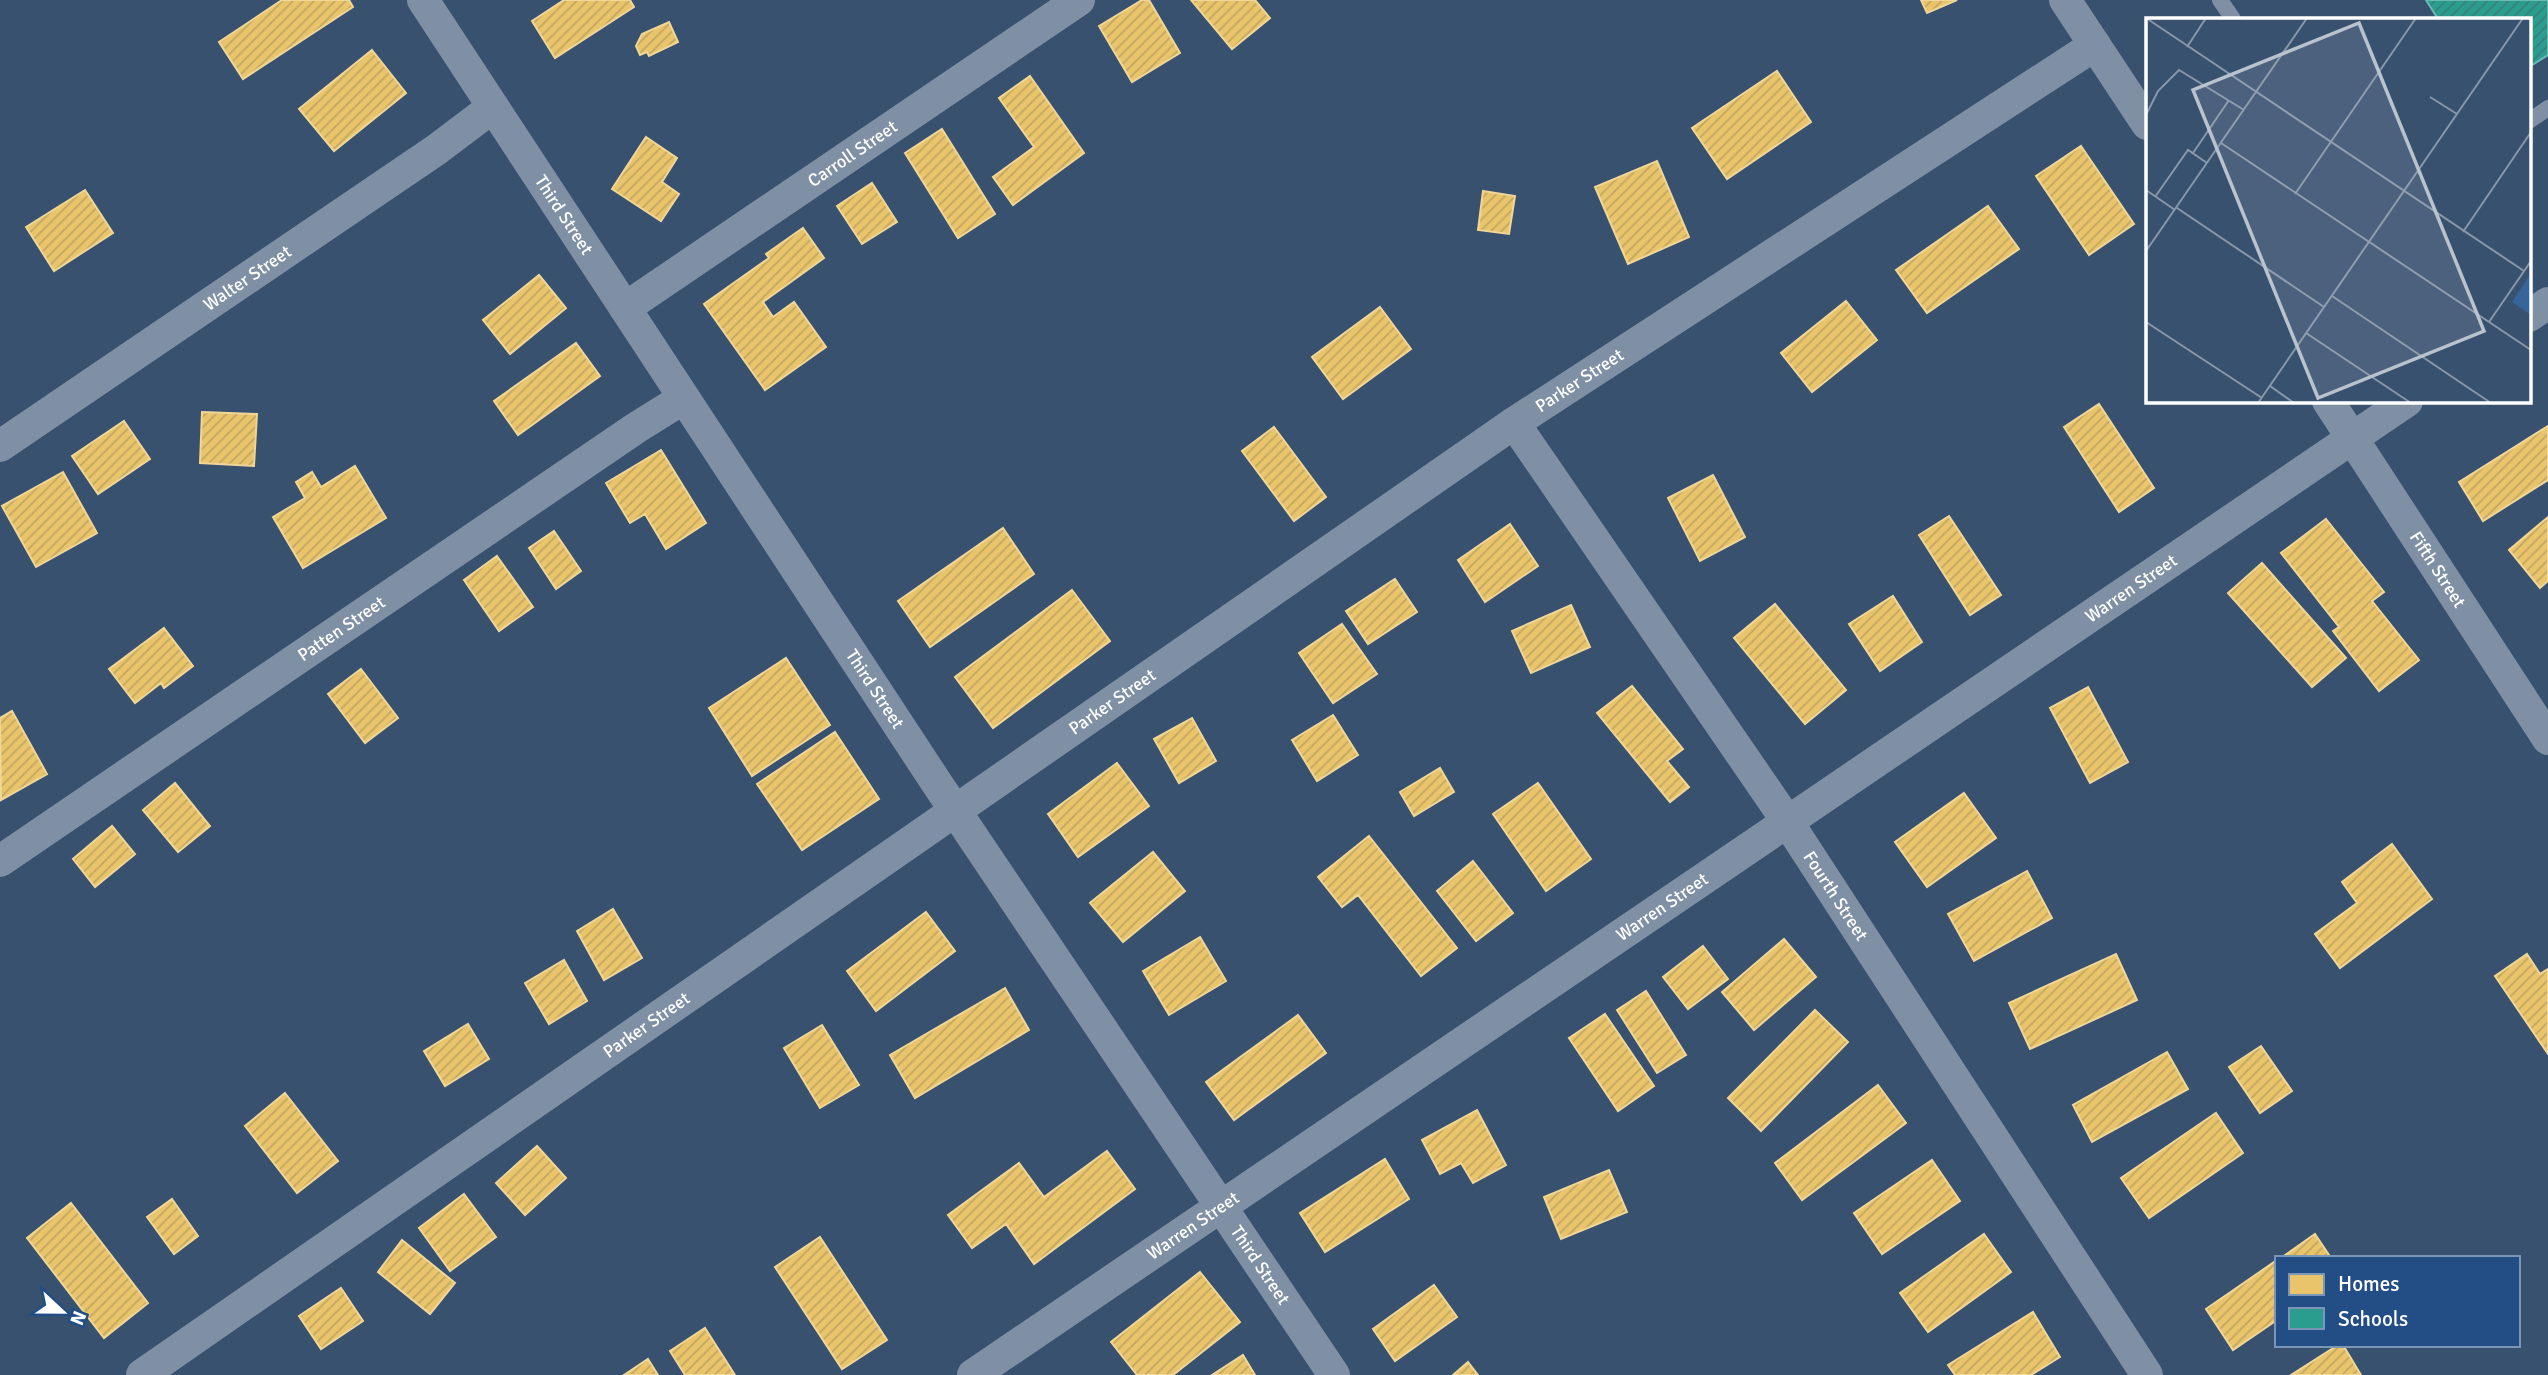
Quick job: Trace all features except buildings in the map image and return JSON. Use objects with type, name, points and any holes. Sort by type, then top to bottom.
[{"type":"street","name":"Third Street","points":[[423,0],[956,812],[1334,1375]]},
{"type":"street","name":"Carroll Street","points":[[625,308],[1079,0]]},
{"type":"street","points":[[2065,0],[2146,122]]},
{"type":"street","name":"Parker Street","points":[[142,1375],[1514,422],[2095,45]]},
{"type":"street","name":"Walter Street","points":[[0,446],[436,150],[493,107]]},
{"type":"street","points":[[2530,315],[2548,303]]},
{"type":"street","name":"Patten Street","points":[[0,861],[684,398]]},
{"type":"street","name":"Fifth Street","points":[[2329,402],[2548,739]]},
{"type":"street","name":"Warren Street","points":[[973,1375],[2406,402]]},
{"type":"street","name":"Fourth Street","points":[[1514,422],[1787,821],[2147,1375]]},
{"type":"lane","points":[[2220,0],[2232,18]]},
{"type":"lane","points":[[2530,120],[2548,108]]}]
